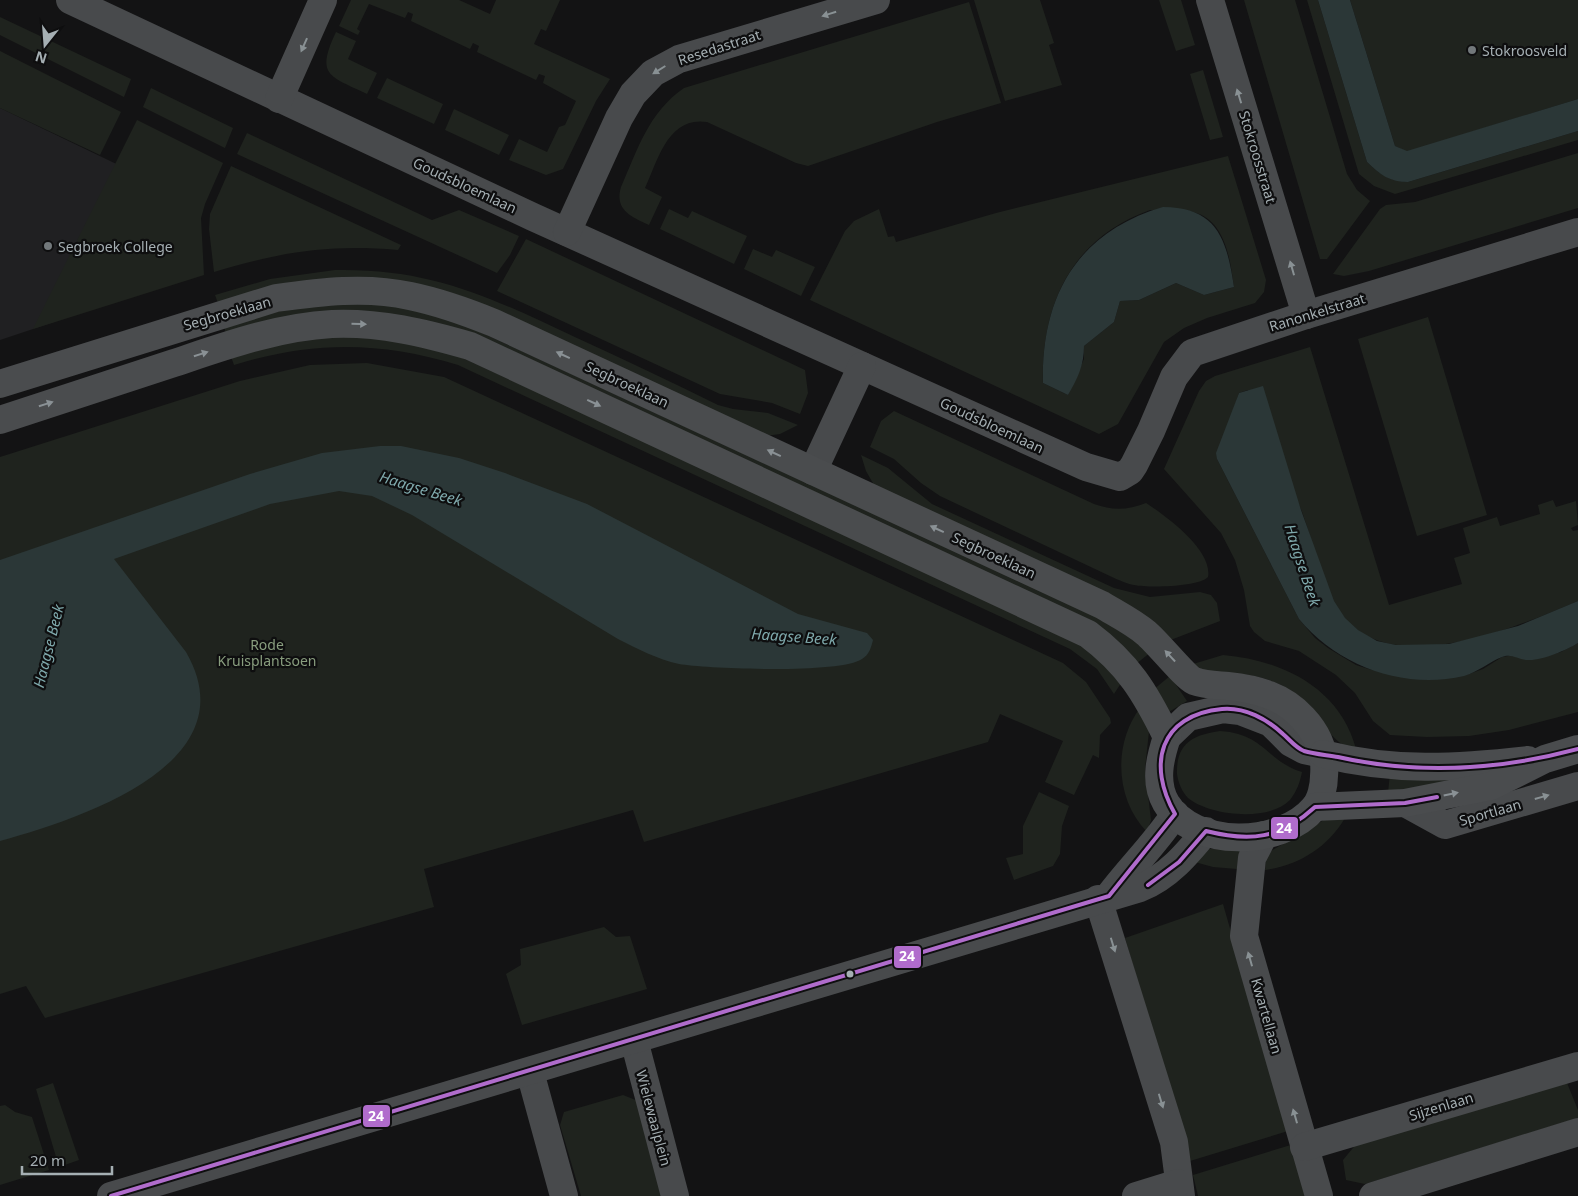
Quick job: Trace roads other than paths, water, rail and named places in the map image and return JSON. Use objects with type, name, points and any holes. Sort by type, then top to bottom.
[{"type":"main road","name":"Segbroeklaan","points":[[0,384],[276,298],[320,292],[363,291],[409,295],[494,322],[1127,619],[1166,652],[1182,672],[1193,681],[1268,693],[1288,704],[1314,731],[1323,754]]},
{"type":"main road","points":[[0,420],[249,338],[292,328],[332,324],[373,325],[437,336],[470,346],[1088,634],[1113,653],[1129,671],[1144,693],[1167,737],[1160,756],[1159,774],[1166,802],[1175,814],[1206,831],[1235,838],[1264,836],[1292,825],[1316,807],[1324,781],[1323,754]]},
{"type":"main road","name":"Sportlaan","points":[[1316,807],[1405,803],[1491,786],[1545,759],[1578,748]]},
{"type":"main road","name":"Sportlaan","points":[[1323,754],[1388,767],[1434,768],[1545,759]]},
{"type":"street","name":"Goudsbloemlaan","points":[[70,0],[568,232],[1086,467],[1116,476],[1125,475]]},
{"type":"street","points":[[279,99],[324,0]]},
{"type":"street","name":"Resedastraat","points":[[568,232],[619,118],[633,94],[653,73],[679,59],[876,0]]},
{"type":"street","name":"Stokroosstraat","points":[[1210,0],[1306,315]]},
{"type":"street","name":"Ranonkelstraat","points":[[1125,475],[1134,465],[1151,431],[1174,377],[1192,352],[1578,232]]},
{"type":"street","points":[[813,471],[862,366]]},
{"type":"street","points":[[1167,737],[1188,717],[1223,709],[1240,710],[1271,723],[1291,743],[1304,750],[1323,754]]},
{"type":"street","name":"Sportlaan","points":[[1405,803],[1445,825],[1578,786]]},
{"type":"street","points":[[1104,898],[1159,839],[1175,814]]},
{"type":"street","points":[[111,1196],[530,1072],[1147,885],[1179,862],[1206,831]]},
{"type":"street","name":"Kwartellaan","points":[[1264,836],[1252,858],[1244,936],[1319,1196]]},
{"type":"street","points":[[1104,898],[1174,1142],[1179,1190],[1136,1196]]},
{"type":"street","name":"Wielewaalplein","points":[[634,1040],[675,1196]]},
{"type":"street","name":"Sijzenlaan","points":[[1304,1147],[1578,1066]]},
{"type":"street","points":[[530,1072],[564,1196]]},
{"type":"street","points":[[1374,1196],[1578,1132]]},
{"type":"water","points":[[1318,0],[1350,0],[1395,146],[1407,151],[1578,99],[1578,131],[1408,182],[1396,181],[1386,177],[1367,162]]},
{"type":"water","points":[[1163,207],[1196,213],[1208,220],[1223,241],[1228,255],[1234,287],[1204,295],[1176,283],[1139,300],[1120,301],[1114,322],[1084,346],[1080,371],[1068,395],[1043,383],[1044,352],[1049,323],[1057,296],[1070,272],[1087,251],[1108,233],[1133,218]]},
{"type":"water","name":"Haagse Beek","points":[[1263,386],[1301,510],[1334,601],[1345,618],[1358,630],[1377,641],[1396,645],[1449,644],[1518,626],[1578,601],[1578,643],[1561,652],[1540,659],[1528,660],[1506,656],[1464,676],[1418,680],[1395,677],[1373,670],[1333,650],[1315,636],[1299,619],[1217,459],[1216,453],[1239,393]]},
{"type":"water","name":"Haagse Beek","points":[[380,446],[401,446],[459,458],[587,504],[798,614],[867,633],[873,640],[870,648],[862,659],[849,664],[829,667],[744,669],[679,664],[655,657],[618,639],[412,515],[372,496],[339,491],[270,504],[114,559],[186,652],[200,691],[195,726],[177,755],[147,780],[111,801],[72,818],[0,841],[0,560],[250,474],[322,453]]},
{"type":"place","name":"Stokroosveld","points":[[1472,50]]},
{"type":"place","name":"Segbroek College","points":[[48,246]]},
{"type":"park label","name":"Rode Kruisplantsoen","points":[[267,652]]}]
